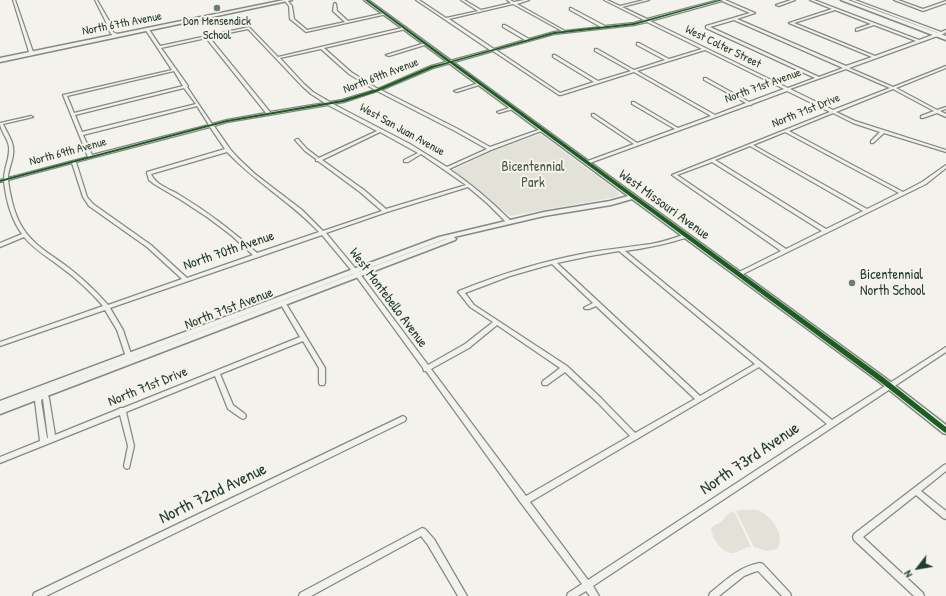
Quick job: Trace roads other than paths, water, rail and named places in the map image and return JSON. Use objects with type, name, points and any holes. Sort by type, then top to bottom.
[{"type":"main road","name":"North 67th Avenue","points":[[2,58],[288,0]]},
{"type":"main road","points":[[842,0],[939,33],[946,38]]},
{"type":"street","points":[[14,0],[31,52]]},
{"type":"street","points":[[96,0],[110,26],[109,27],[116,35]]},
{"type":"street","points":[[288,0],[292,19],[306,31],[385,14]]},
{"type":"street","name":"West Missouri Avenue","points":[[366,0],[632,197],[739,274],[946,430]]},
{"type":"street","points":[[417,0],[560,94],[706,50]]},
{"type":"street","points":[[462,0],[481,11]]},
{"type":"street","points":[[508,0],[564,31]]},
{"type":"street","points":[[446,19],[528,0]]},
{"type":"street","name":"West Colter Street","points":[[605,0],[854,122],[946,151]]},
{"type":"street","points":[[620,7],[648,0]]},
{"type":"street","points":[[722,0],[753,13],[707,27],[819,78]]},
{"type":"street","name":"North 69th Avenue","points":[[0,181],[212,124],[268,113],[331,104],[359,97],[419,72],[528,40],[564,31],[627,25],[647,21],[722,0]]},
{"type":"street","points":[[778,5],[794,0]]},
{"type":"street","points":[[811,0],[919,40]]},
{"type":"street","points":[[852,0],[939,33],[946,34]]},
{"type":"street","points":[[895,0],[923,10],[946,2]]},
{"type":"street","points":[[335,4],[335,11],[347,22]]},
{"type":"street","points":[[571,9],[606,27]]},
{"type":"street","points":[[835,9],[791,23],[874,58]]},
{"type":"street","points":[[735,19],[893,88],[946,116]]},
{"type":"street","points":[[857,30],[874,24]]},
{"type":"street","points":[[504,26],[528,40]]},
{"type":"street","name":"West San Juan Avenue","points":[[206,37],[249,28],[303,85],[331,104],[421,153],[446,169],[468,186],[508,222]]},
{"type":"street","points":[[278,58],[404,28]]},
{"type":"street","name":"West Montebello Avenue","points":[[147,29],[228,150],[239,162],[301,212],[323,232],[356,273],[595,596]]},
{"type":"street","name":"North 71st Avenue","points":[[587,163],[946,31]]},
{"type":"street","points":[[159,47],[206,37],[268,113]]},
{"type":"street","points":[[388,55],[426,44]]},
{"type":"street","points":[[638,44],[669,61]]},
{"type":"street","points":[[322,48],[353,76],[451,126],[490,149]]},
{"type":"street","points":[[596,50],[714,116]]},
{"type":"street","points":[[554,56],[598,83]]},
{"type":"street","name":"North 71st Drive","points":[[785,251],[674,175],[946,67]]},
{"type":"street","points":[[940,69],[946,72]]},
{"type":"street","points":[[90,157],[65,95],[175,70]]},
{"type":"street","points":[[705,80],[750,104]]},
{"type":"street","points":[[456,91],[480,84]]},
{"type":"street","points":[[73,114],[186,86]]},
{"type":"street","points":[[633,103],[677,129]]},
{"type":"street","points":[[81,134],[198,105]]},
{"type":"street","points":[[500,112],[512,108]]},
{"type":"street","points":[[922,117],[946,108]]},
{"type":"street","points":[[592,115],[636,144]]},
{"type":"street","points":[[31,117],[0,124],[8,138],[11,149],[6,179],[16,221],[24,234],[41,251],[82,280],[107,307],[115,319],[130,358]]},
{"type":"street","points":[[446,169],[490,149],[542,130]]},
{"type":"street","points":[[318,160],[379,131]]},
{"type":"street","points":[[786,131],[902,193]]},
{"type":"street","points":[[872,142],[882,132]]},
{"type":"street","points":[[297,140],[318,160],[362,191],[385,211]]},
{"type":"street","points":[[750,145],[866,211]]},
{"type":"street","points":[[228,150],[149,173],[151,179],[156,183],[193,204],[215,219],[256,255]]},
{"type":"street","points":[[406,160],[421,153]]},
{"type":"street","points":[[712,160],[826,231]]},
{"type":"street","points":[[73,161],[85,197],[91,206],[149,246],[185,279]]},
{"type":"street","points":[[739,274],[924,183],[946,166]]},
{"type":"street","name":"North 70th Avenue","points":[[0,344],[385,211],[468,186]]},
{"type":"street","name":"North 71st Avenue","points":[[0,410],[40,392],[468,232],[544,214],[611,203],[632,197]]},
{"type":"street","points":[[0,245],[24,234]]},
{"type":"street","points":[[635,437],[565,368],[472,306],[461,292],[554,262],[591,254],[663,244],[686,236]]},
{"type":"street","points":[[621,250],[831,423]]},
{"type":"street","points":[[554,262],[699,400]]},
{"type":"street","points":[[281,301],[294,325],[304,338],[322,368],[322,383]]},
{"type":"street","points":[[587,308],[597,303]]},
{"type":"street","points":[[426,369],[467,346],[497,322]]},
{"type":"street","name":"North 71st Drive","points":[[0,460],[304,338]]},
{"type":"street","name":"North 73rd Avenue","points":[[571,596],[831,423],[946,349]]},
{"type":"street","points":[[524,500],[760,364]]},
{"type":"street","points":[[545,383],[565,368]]},
{"type":"street","points":[[217,373],[230,407],[243,416]]},
{"type":"street","points":[[40,392],[46,398],[52,438]]},
{"type":"street","points":[[40,392],[38,401],[44,442]]},
{"type":"street","name":"North 71st Avenue","points":[[0,404],[40,392]]},
{"type":"street","points":[[122,410],[131,446],[127,466]]},
{"type":"street","points":[[40,415],[48,412]]},
{"type":"street","name":"North 72nd Avenue","points":[[36,596],[403,419]]},
{"type":"street","points":[[920,596],[857,537],[946,467]]},
{"type":"street","points":[[916,491],[946,516]]},
{"type":"street","points":[[303,596],[422,532],[431,542],[463,596]]},
{"type":"street","points":[[713,596],[754,567],[760,567],[788,596]]},
{"type":"place","name":"Don Mensendick School","points":[[217,8]]},
{"type":"place","name":"Bicentennial North School","points":[[852,283]]},
{"type":"park label","name":"Bicentennial Park","points":[[533,176]]}]
